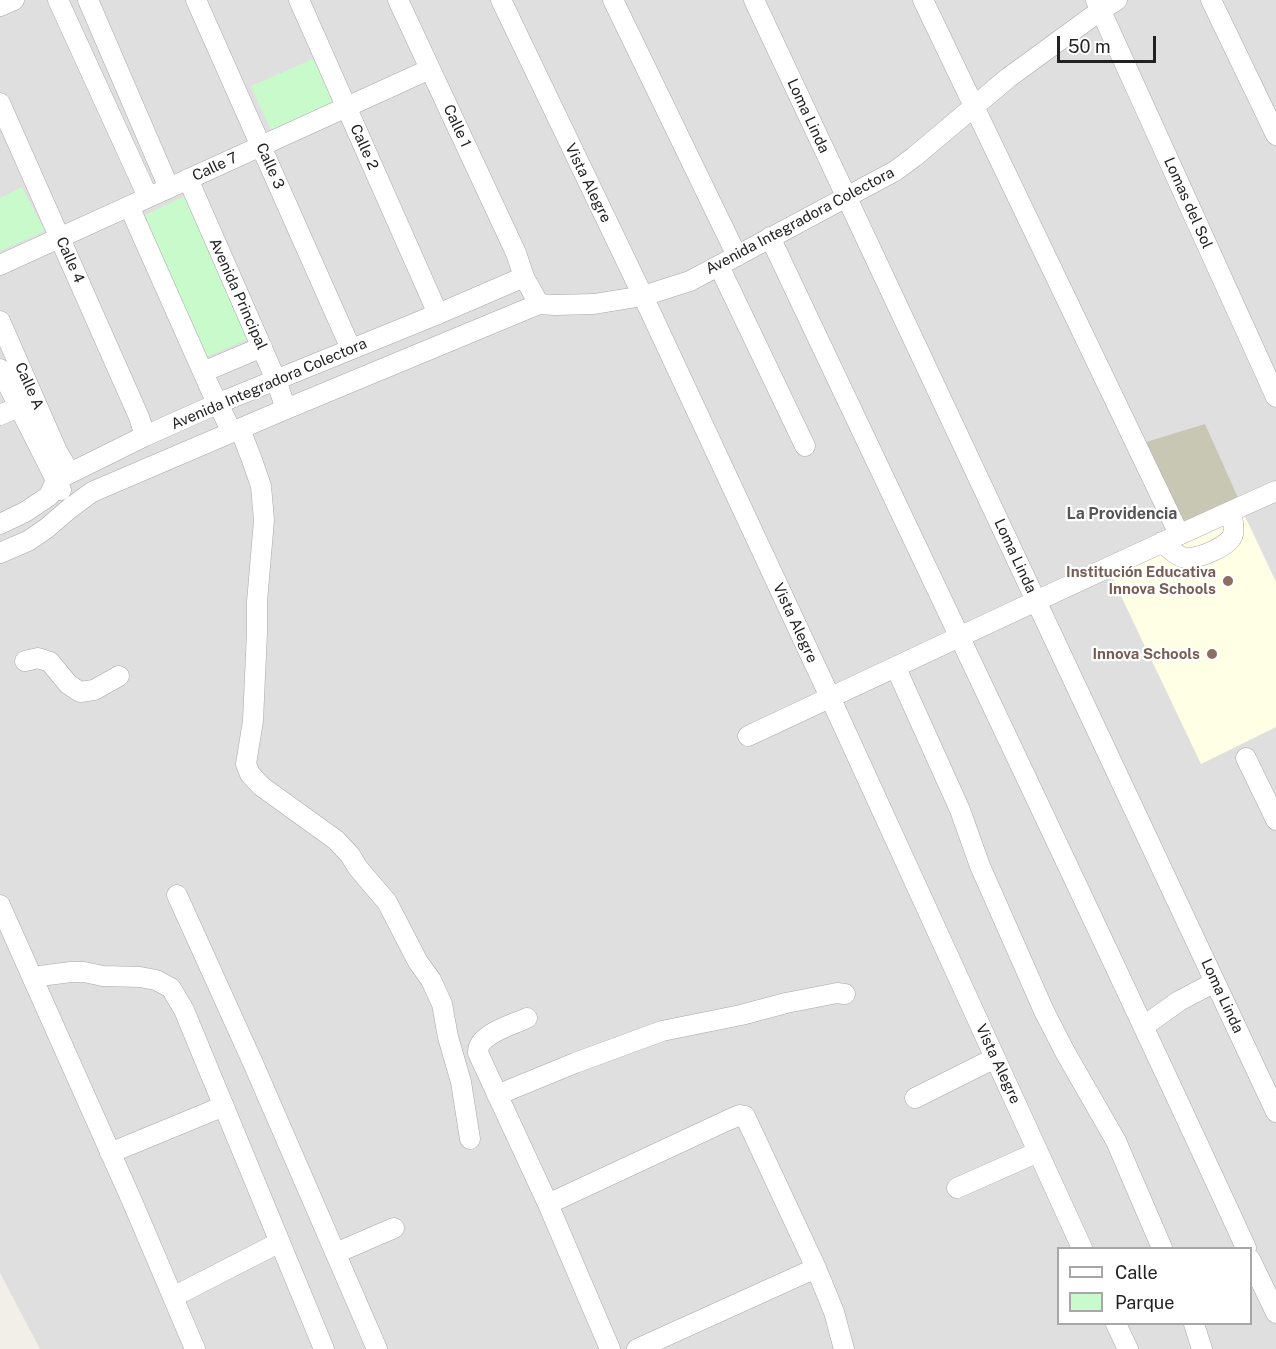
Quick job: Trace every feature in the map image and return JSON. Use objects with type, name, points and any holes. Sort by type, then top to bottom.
[{"type":"street","points":[[0,6],[14,0]]},
{"type":"street","points":[[58,0],[148,197]]},
{"type":"street","points":[[88,0],[170,188]]},
{"type":"street","name":"Calle 3","points":[[196,0],[347,340]]},
{"type":"street","name":"Calle 2","points":[[299,0],[438,314]]},
{"type":"street","name":"Calle 1","points":[[398,0],[516,253],[525,277]]},
{"type":"street","name":"Vista Alegre","points":[[501,0],[643,296],[830,697],[1082,1247]]},
{"type":"street","points":[[613,0],[737,256]]},
{"type":"street","name":"Loma Linda","points":[[754,0],[1276,1112]]},
{"type":"street","points":[[923,0],[974,105],[1181,557],[1189,559],[1198,557],[1228,543],[1233,534],[1231,511]]},
{"type":"street","points":[[1211,0],[1276,135]]},
{"type":"street","name":"Avenida Integradora Colectora","points":[[0,553],[28,541],[92,492],[539,303],[594,304],[643,296],[690,281],[895,171],[974,105],[1104,3]]},
{"type":"street","name":"Lomas del Sol","points":[[1104,3],[1276,397]]},
{"type":"street","name":"Calle 7","points":[[0,265],[430,69]]},
{"type":"street","name":"Calle 4","points":[[0,103],[142,427]]},
{"type":"street","name":"Avenida Principal","points":[[188,179],[262,347],[286,409]]},
{"type":"street","points":[[129,206],[203,372],[252,460],[261,486],[264,520],[257,602],[253,721],[246,764],[250,774],[261,786],[336,840],[387,902],[442,1004],[448,1037],[461,1082],[470,1140]]},
{"type":"street","points":[[770,237],[1144,1026],[1246,1247]]},
{"type":"street","points":[[719,266],[806,446]]},
{"type":"street","points":[[525,277],[539,303]]},
{"type":"street","name":"Avenida Integradora Colectora","points":[[0,524],[26,512],[49,496],[63,477],[142,427],[219,403],[276,381],[347,340],[438,314],[525,277]]},
{"type":"street","name":"Calle A","points":[[0,321],[57,451],[63,477]]},
{"type":"street","points":[[203,372],[262,347]]},
{"type":"street","points":[[0,369],[9,410],[63,477],[69,509]]},
{"type":"street","points":[[748,736],[896,668],[958,636],[1276,491]]},
{"type":"street","points":[[25,661],[38,658],[50,662],[68,684],[80,692],[94,690],[119,676]]},
{"type":"street","points":[[896,668],[960,810],[980,866],[1044,1011],[1116,1141],[1162,1247]]},
{"type":"street","points":[[1246,758],[1276,820]]},
{"type":"street","points":[[177,895],[253,1063],[377,1349]]},
{"type":"street","points":[[0,905],[195,1349]]},
{"type":"street","points":[[32,977],[71,972],[104,976],[140,976],[156,980],[171,988],[184,1010],[324,1349]]},
{"type":"street","points":[[1144,1026],[1179,1001],[1215,982]]},
{"type":"street","points":[[497,1095],[575,1063],[662,1032],[741,1016],[786,1003],[837,993],[845,994]]},
{"type":"street","points":[[527,1018],[482,1040],[478,1046],[478,1053],[548,1204],[610,1349]]},
{"type":"street","points":[[915,1098],[995,1058]]},
{"type":"street","points":[[110,1153],[224,1106]]},
{"type":"street","points":[[548,1204],[726,1121],[740,1115],[745,1116],[816,1268],[834,1312],[844,1349]]},
{"type":"street","points":[[957,1188],[1038,1152]]},
{"type":"street","points":[[336,1253],[394,1228]]},
{"type":"street","points":[[173,1298],[280,1242]]},
{"type":"street","points":[[1252,1261],[1276,1313]]},
{"type":"street","points":[[637,1349],[816,1268]]},
{"type":"street","points":[[1117,1325],[1128,1349]]},
{"type":"street","points":[[1195,1325],[1202,1349]]},
{"type":"shaded area","points":[[0,0],[1276,0],[1276,1349],[40,1349],[0,1273]]},
{"type":"shaded area","points":[[1205,424],[1239,500],[1182,526],[1143,443]]},
{"type":"shaded area","name":"Innova Schools","points":[[1243,512],[1276,582],[1276,727],[1201,764],[1111,575]]},
{"type":"green space","points":[[315,58],[334,102],[271,130],[251,86]]},
{"type":"green space","points":[[22,187],[45,231],[0,251],[0,198]]},
{"type":"green space","points":[[187,195],[251,338],[206,357],[145,215]]},
{"type":"place","name":"Institución Educativa Innova Schools","points":[[1228,581]]},
{"type":"place","name":"Innova Schools","points":[[1212,654]]},
{"type":"district","name":"La Providencia","points":[[1122,514]]}]
